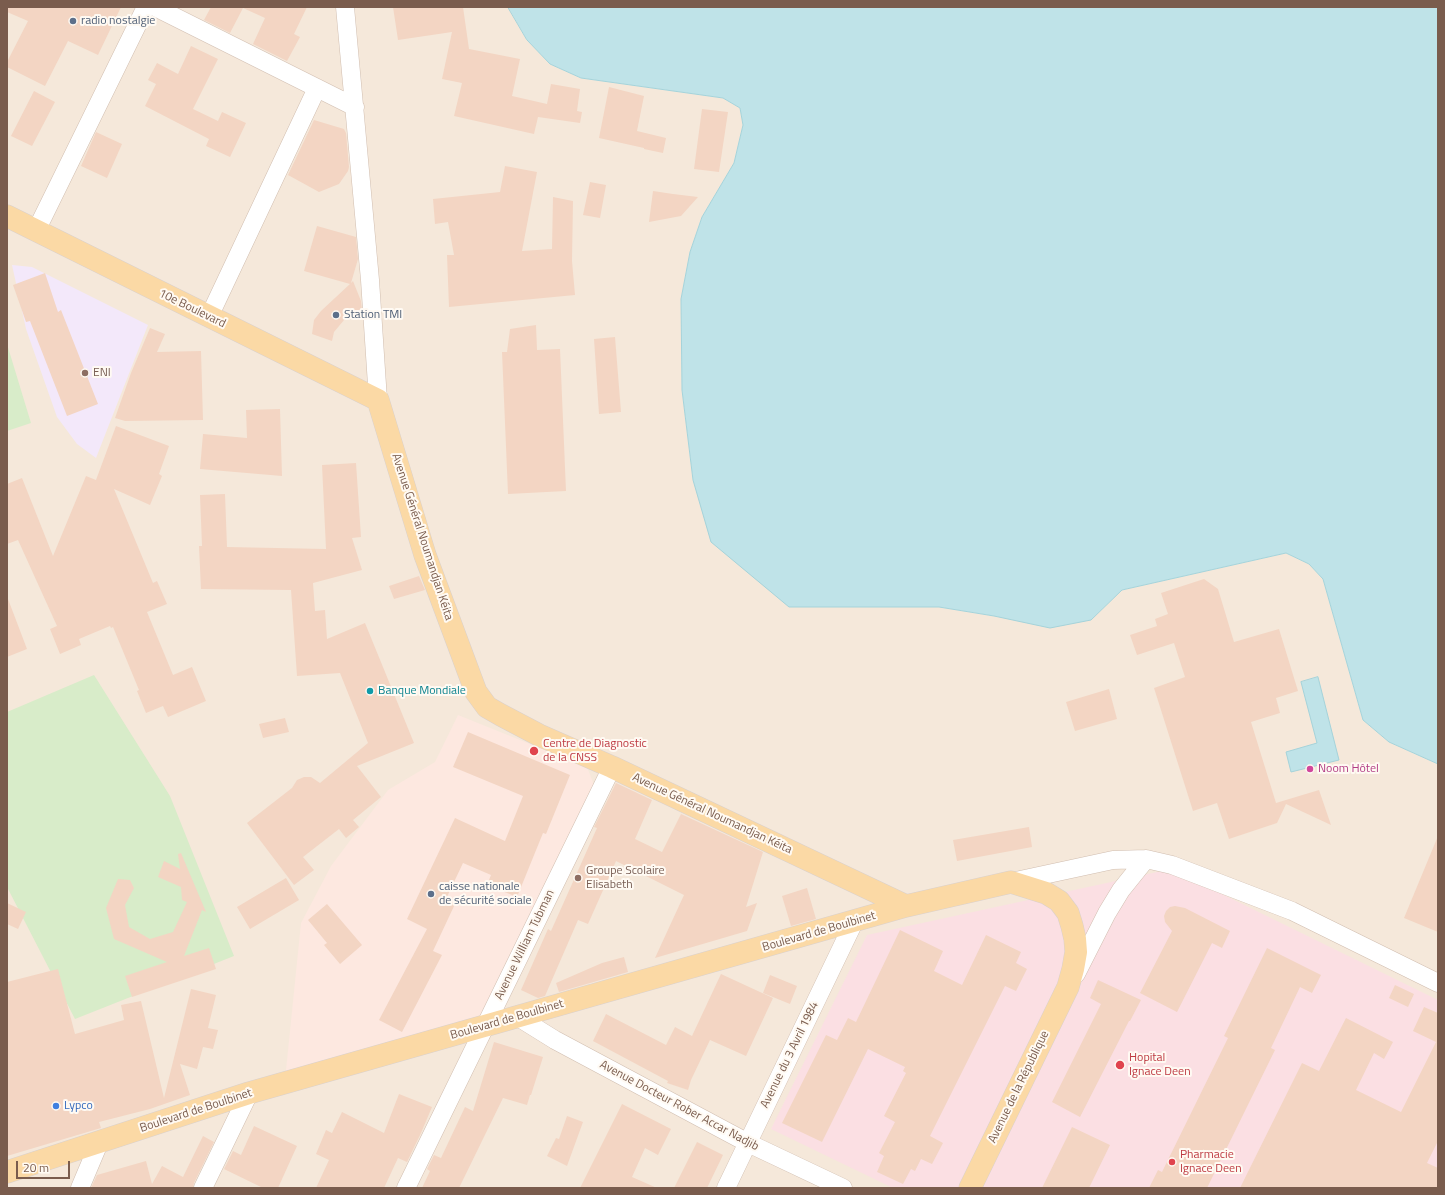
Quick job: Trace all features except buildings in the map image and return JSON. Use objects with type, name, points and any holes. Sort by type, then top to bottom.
[{"type":"main road","name":"10e Boulevard","points":[[7,216],[378,400]]},
{"type":"main road","name":"Avenue Général Noumandjan Kéita","points":[[378,400],[424,555],[476,692],[487,707],[540,735],[612,767],[906,906]]},
{"type":"main road","name":"Boulevard de Boulbinet","points":[[7,1172],[249,1093],[486,1027],[906,906],[1011,882]]},
{"type":"main road","name":"Avenue de la République","points":[[970,1188],[1068,987],[1076,952],[1075,939],[1068,913],[1059,901],[1046,893],[1011,882]]},
{"type":"street","points":[[36,230],[146,7]]},
{"type":"street","points":[[155,7],[355,107]]},
{"type":"street","points":[[345,7],[370,280],[378,400]]},
{"type":"street","points":[[209,317],[317,88]]},
{"type":"street","name":"Avenue William Tubman","points":[[406,1188],[612,767]]},
{"type":"street","points":[[1011,882],[1113,860],[1146,859],[1172,865],[1292,911],[1438,983]]},
{"type":"street","name":"Avenue de la République","points":[[1068,987],[1107,913],[1121,890],[1146,859]]},
{"type":"street","name":"Avenue du 3 Avril 1984","points":[[726,1188],[854,922]]},
{"type":"street","name":"Avenue Docteur Rober Accar Nadjib","points":[[518,1017],[555,1040],[748,1142],[843,1188]]},
{"type":"street","points":[[203,1188],[249,1093]]},
{"type":"street","points":[[80,1188],[99,1143]]},
{"type":"shaded area","points":[[7,7],[508,7],[527,40],[550,64],[581,78],[723,98],[740,108],[743,125],[734,163],[702,217],[690,252],[681,299],[682,390],[693,480],[789,607],[939,607],[994,616],[1091,620],[1122,590],[1286,553],[1309,564],[1323,579],[1363,720],[1389,742],[1438,764],[1438,1188],[7,1188]]},
{"type":"shaded area","name":"ENI","points":[[12,265],[32,267],[148,325],[96,458],[77,444],[57,417],[26,329]]},
{"type":"shaded area","name":"caisse nationale de sécurité sociale","points":[[458,715],[587,767],[594,785],[486,1017],[285,1080],[301,923],[331,866],[388,790],[435,762]]},
{"type":"shaded area","name":"Hopital Ignace Deen","points":[[1171,869],[1438,1000],[1438,1188],[893,1188],[771,1129],[867,935]]},
{"type":"green space","points":[[7,344],[31,423],[7,431]]},
{"type":"green space","points":[[94,675],[170,796],[234,956],[75,1019],[7,887],[7,712]]},
{"type":"water","points":[[508,7],[1438,7],[1438,764],[1389,742],[1363,720],[1323,579],[1309,564],[1286,553],[1122,590],[1091,620],[1050,628],[994,616],[939,607],[789,607],[711,542],[693,480],[682,390],[681,299],[690,252],[702,217],[734,163],[743,125],[740,108],[723,98],[581,78],[550,64],[527,40]]},
{"type":"water","points":[[1318,677],[1339,760],[1291,772],[1286,752],[1317,743],[1301,682]]},
{"type":"place","name":"radio nostalgie","points":[[73,21]]},
{"type":"place","name":"Station TMI","points":[[336,315]]},
{"type":"place","name":"ENI","points":[[85,373]]},
{"type":"place","name":"Banque Mondiale","points":[[370,691]]},
{"type":"place","name":"Centre de Diagnostic de la CNSS","points":[[534,751]]},
{"type":"place","name":"Noom Hôtel","points":[[1310,769]]},
{"type":"place","name":"Groupe Scolaire Elisabeth","points":[[578,878]]},
{"type":"place","name":"caisse nationale de sécurité sociale","points":[[431,894]]},
{"type":"place","name":"Hopital Ignace Deen","points":[[1120,1065]]},
{"type":"place","name":"Lypco","points":[[56,1106]]},
{"type":"place","name":"Pharmacie Ignace Deen","points":[[1172,1162]]}]
